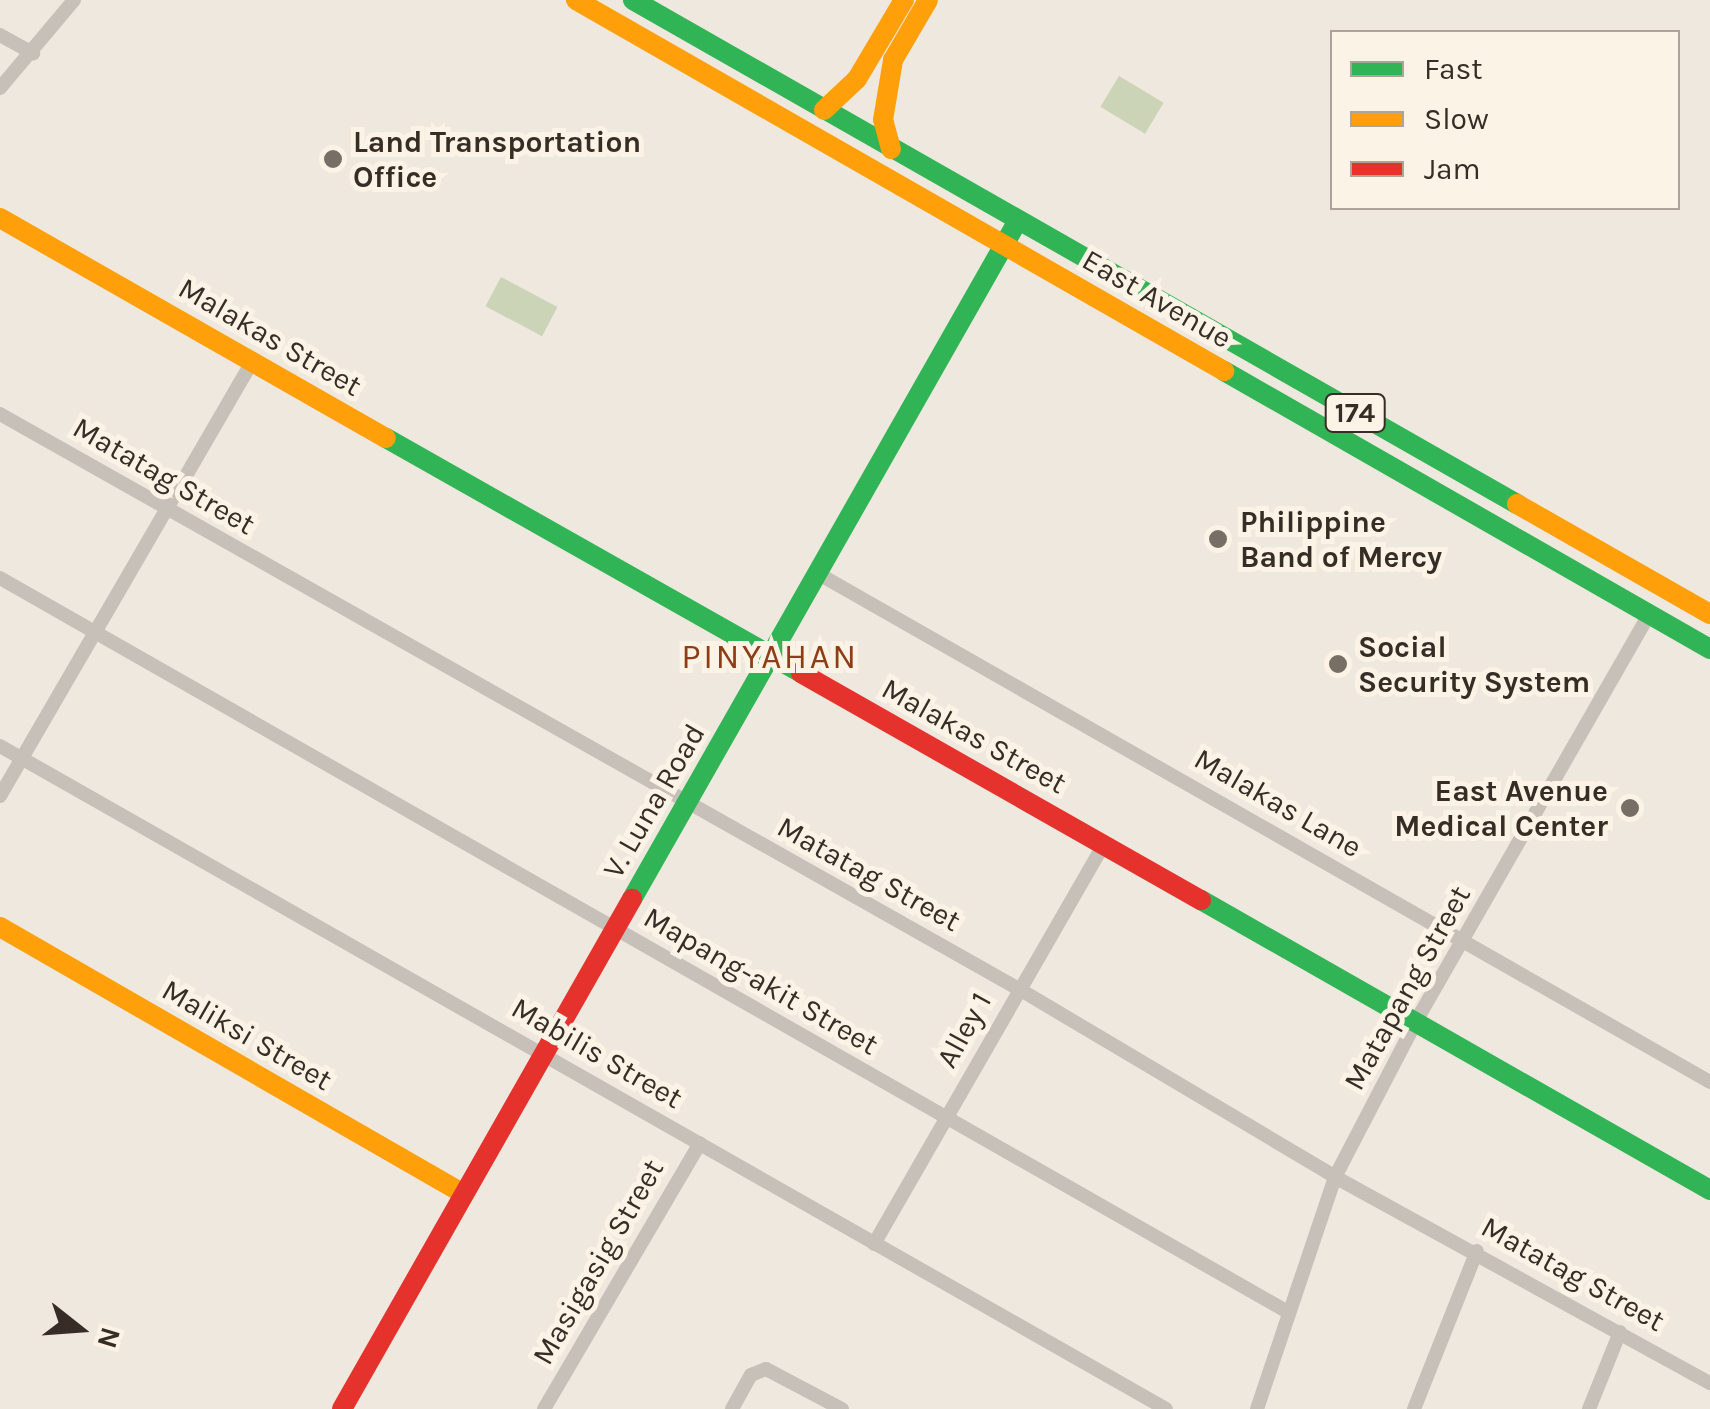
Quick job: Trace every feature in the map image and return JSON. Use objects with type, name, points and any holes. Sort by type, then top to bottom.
[{"type":"main road","name":"East Avenue","points":[[576,0],[1648,615],[1706,641]]},
{"type":"main road","name":"East Avenue","points":[[632,0],[1710,614]]},
{"type":"main road","points":[[824,110],[857,79],[904,0]]},
{"type":"main road","points":[[891,149],[883,120],[893,60],[928,0]]},
{"type":"main road","name":"Malakas Street","points":[[0,218],[1710,1190]]},
{"type":"main road","name":"V. Luna Road","points":[[342,1409],[1017,222]]},
{"type":"main road","name":"Maliksi Street","points":[[0,927],[464,1194]]},
{"type":"street","points":[[0,88],[74,0]]},
{"type":"street","points":[[0,35],[33,53]]},
{"type":"street","points":[[0,796],[252,362]]},
{"type":"street","name":"Matatag Street","points":[[0,414],[1019,988],[1336,1177],[1477,1251],[1710,1383]]},
{"type":"street","name":"Malakas Lane","points":[[817,574],[1710,1082]]},
{"type":"street","name":"Mapang-akit Street","points":[[0,578],[1286,1311]]},
{"type":"street","name":"Matapang Street","points":[[1257,1409],[1286,1311],[1336,1177],[1415,1024],[1648,615]]},
{"type":"street","name":"Mabilis Street","points":[[0,746],[1166,1409]]},
{"type":"street","name":"Alley 1","points":[[874,1244],[1104,843]]},
{"type":"street","name":"Masigasig Street","points":[[544,1409],[700,1144]]},
{"type":"street","points":[[1414,1409],[1477,1251]]},
{"type":"street","points":[[1589,1409],[1620,1332]]},
{"type":"street","points":[[732,1409],[751,1375],[766,1369],[842,1409]]},
{"type":"green space","points":[[1119,76],[1164,103],[1145,134],[1100,107]]},
{"type":"green space","points":[[501,277],[558,307],[542,336],[486,306]]},
{"type":"traffic: fast","points":[[633,0],[1517,504]]},
{"type":"traffic: fast","points":[[632,899],[1017,222]]},
{"type":"traffic: fast","points":[[1224,371],[1710,649]]},
{"type":"traffic: fast","points":[[386,438],[801,673]]},
{"type":"traffic: fast","points":[[1201,900],[1710,1190]]},
{"type":"traffic: slow","points":[[576,0],[1224,371]]},
{"type":"traffic: slow","points":[[824,110],[857,79],[904,0]]},
{"type":"traffic: slow","points":[[891,149],[883,120],[893,60],[928,0]]},
{"type":"traffic: slow","points":[[0,218],[386,438]]},
{"type":"traffic: slow","points":[[1517,504],[1710,614]]},
{"type":"traffic: slow","points":[[0,927],[464,1194]]},
{"type":"traffic: jam","points":[[801,673],[1201,900]]},
{"type":"traffic: jam","points":[[342,1409],[632,899]]},
{"type":"place","name":"Land Transportation Office","points":[[333,159]]},
{"type":"place","name":"Philippine Band of Mercy","points":[[1218,539]]},
{"type":"place","name":"Social Security System","points":[[1338,664]]},
{"type":"place","name":"East Avenue Medical Center","points":[[1630,808]]},
{"type":"district","name":"PINYAHAN","points":[[770,657]]}]
